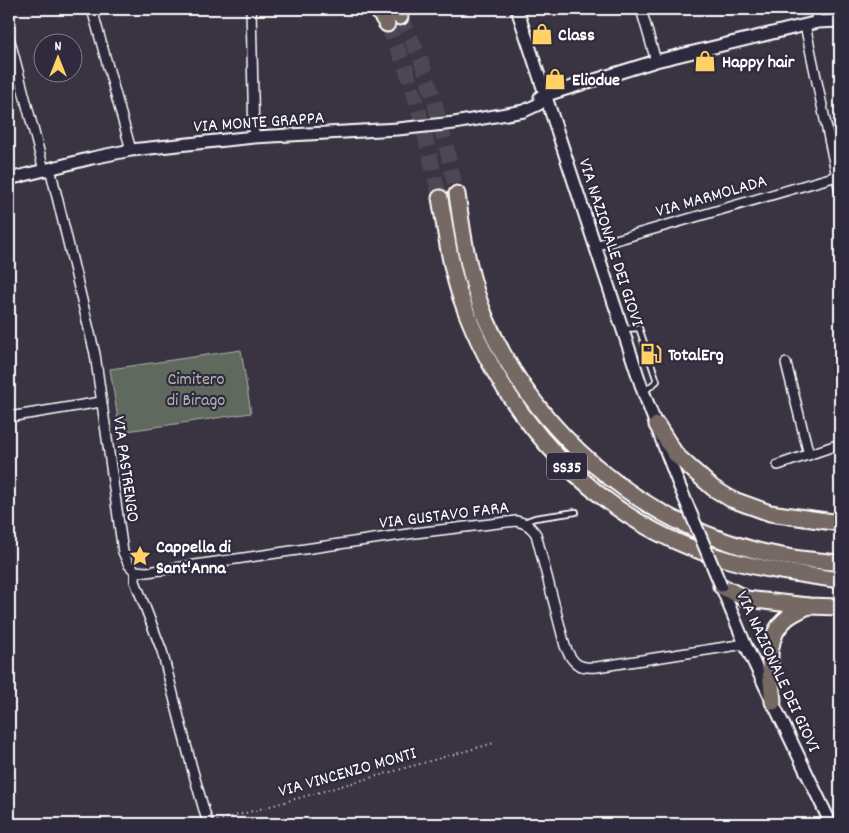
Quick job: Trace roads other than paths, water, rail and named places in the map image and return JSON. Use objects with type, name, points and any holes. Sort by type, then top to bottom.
[{"type":"highway","points":[[377,9],[387,24]]},
{"type":"highway","name":"SS35","points":[[457,194],[466,256],[486,318],[506,358],[528,393],[554,426],[588,460],[620,486],[654,509],[686,525],[754,550],[785,557],[840,563]]},
{"type":"highway","name":"SS35","points":[[440,198],[454,274],[461,298],[490,365],[511,400],[535,432],[587,485],[638,522],[716,556],[781,572],[840,580]]},
{"type":"highway","points":[[656,425],[676,455],[708,484],[730,499],[770,513],[840,523]]},
{"type":"highway","points":[[720,586],[746,599],[808,606],[840,607]]},
{"type":"highway","points":[[773,702],[769,652],[775,631],[787,618],[808,606]]},
{"type":"main road","name":"VIA NAZIONALE DEI GIOVI","points":[[517,9],[643,392],[679,485],[745,644],[831,824]]},
{"type":"main road","name":"VIA MONTE GRAPPA","points":[[9,179],[131,150],[254,138],[454,124],[514,113],[528,102],[546,95],[656,61],[818,22],[840,21]]},
{"type":"street","points":[[92,9],[131,150]]},
{"type":"street","points":[[251,9],[254,138]]},
{"type":"street","points":[[641,9],[656,61]]},
{"type":"street","points":[[814,9],[818,22]]},
{"type":"street","points":[[805,25],[840,191]]},
{"type":"street","name":"VIA PASTRENGO","points":[[9,37],[47,169],[95,354],[122,552],[135,571],[135,581],[162,651],[187,751],[208,824]]},
{"type":"street","name":"VIA MARMOLADA","points":[[595,246],[837,176]]},
{"type":"street","points":[[786,363],[809,454]]},
{"type":"street","points":[[9,417],[101,402]]},
{"type":"street","points":[[778,465],[840,444]]},
{"type":"street","name":"VIA GUSTAVO FARA","points":[[135,571],[147,572],[505,522],[523,522],[530,526],[536,534],[565,646],[570,658],[578,666],[597,667],[745,644]]},
{"type":"lane","points":[[622,329],[639,328],[658,381],[643,392]]},
{"type":"lane","points":[[523,522],[535,518],[576,512]]},
{"type":"tunnel","points":[[400,17],[420,57],[441,128],[457,194]]},
{"type":"tunnel","points":[[387,24],[405,66],[417,103],[440,198]]},
{"type":"place","name":"Class","points":[[542,34]]},
{"type":"place","name":"Happy hair","points":[[705,61]]},
{"type":"place","name":"Eliodue","points":[[555,79]]},
{"type":"place","name":"TotalErg","points":[[651,354]]},
{"type":"place","name":"Cappella di Sant'Anna","points":[[140,556]]},
{"type":"park label","name":"Cimitero di Birago","points":[[196,388]]}]
